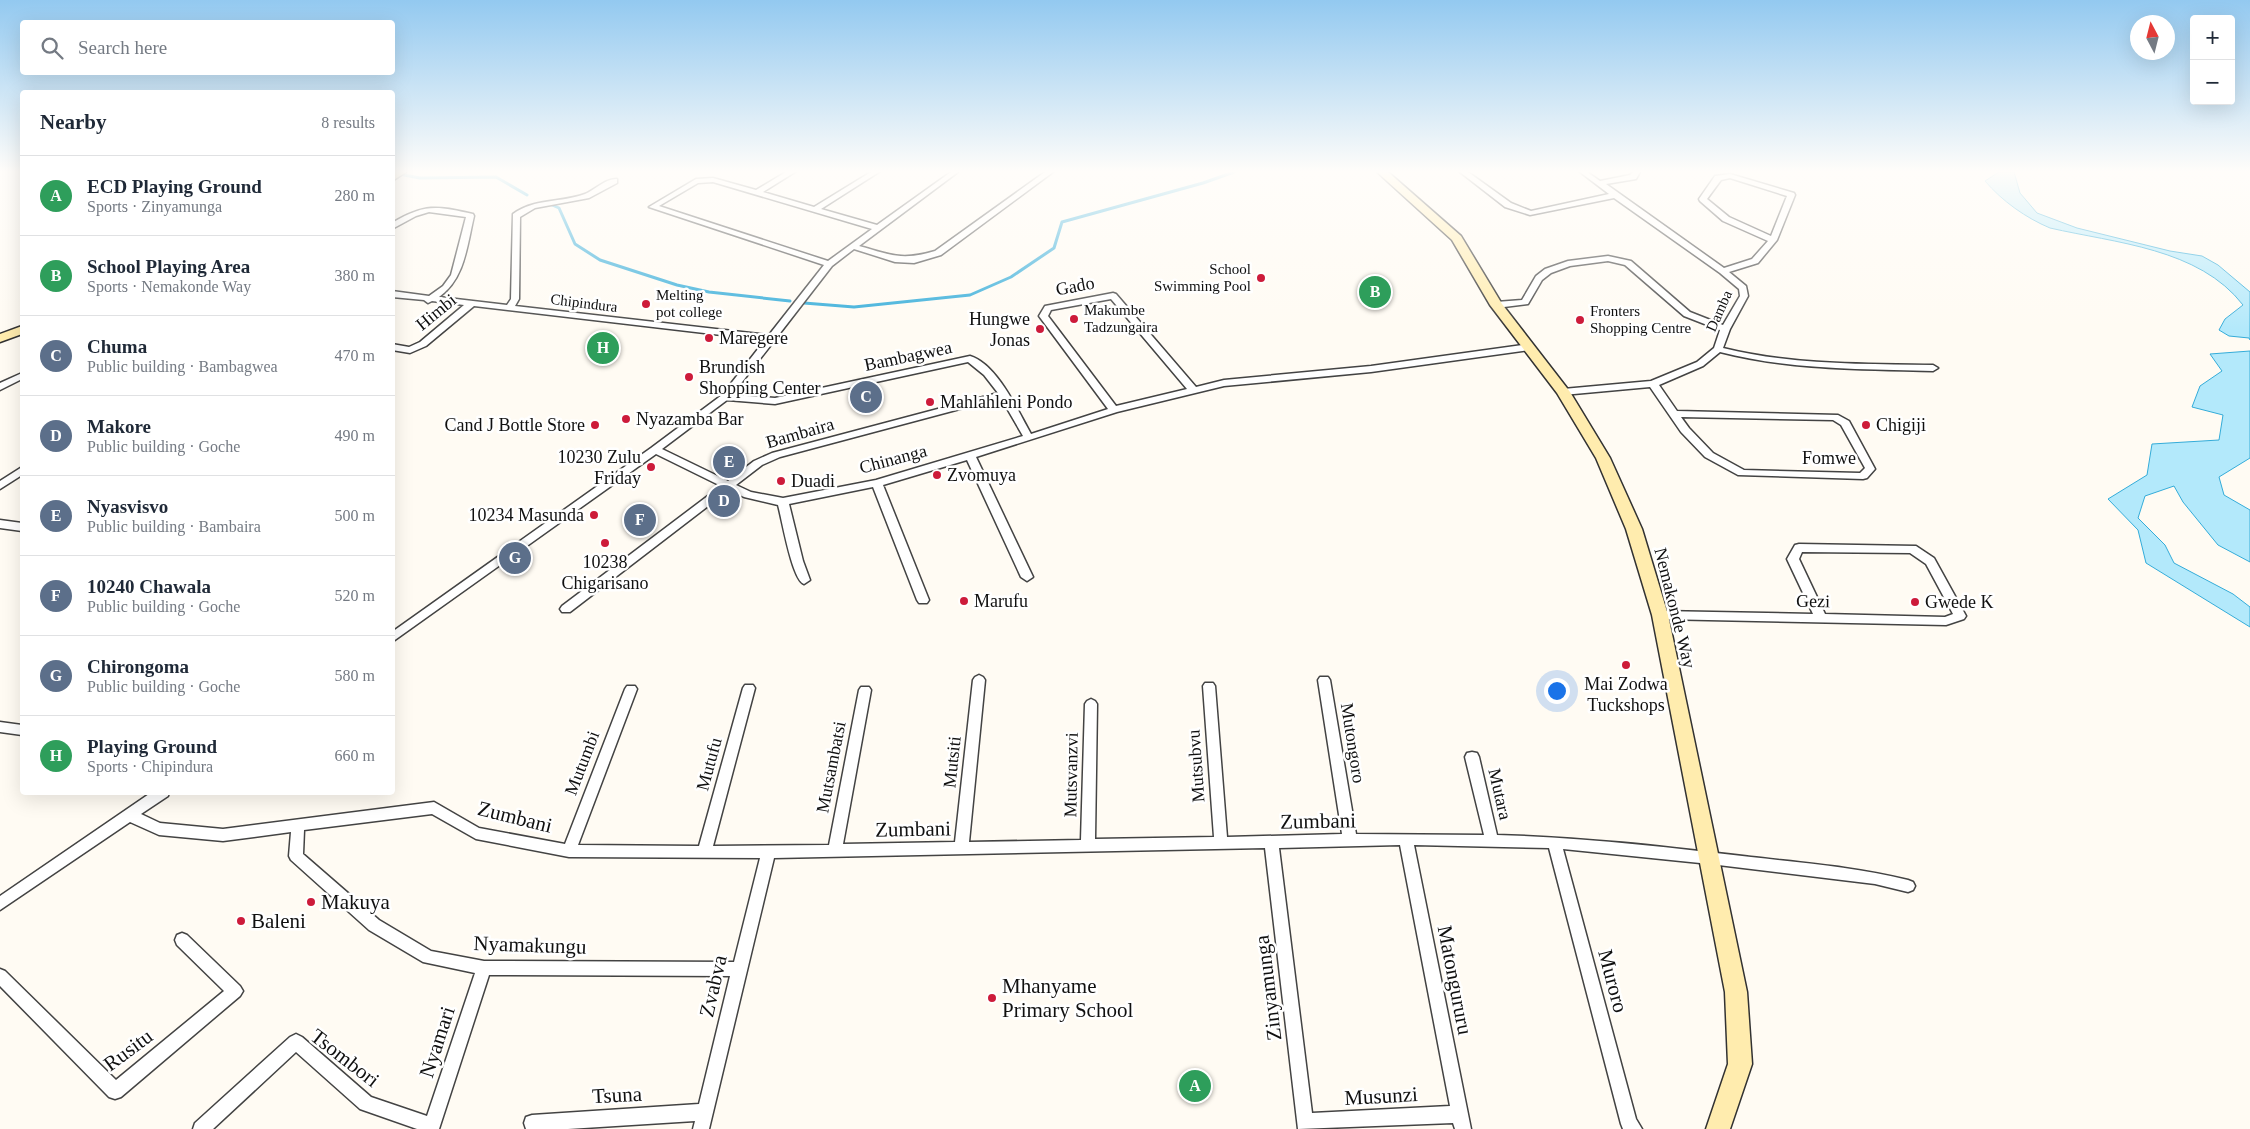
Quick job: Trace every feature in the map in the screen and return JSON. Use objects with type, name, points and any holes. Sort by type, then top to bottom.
[{"type":"street","points":[[428,300],[446,288],[455,275],[468,225]]},
{"type":"street","points":[[509,308],[515,298],[516,225]]},
{"type":"street","points":[[708,225],[829,264]]},
{"type":"street","points":[[866,225],[878,228]]},
{"type":"street","points":[[395,636],[655,450],[725,397],[829,264],[883,225]]},
{"type":"street","points":[[852,246],[895,259],[914,260],[938,253],[977,225]]},
{"type":"street","name":"Nemakonde Way","points":[[1442,225],[1457,238],[1496,305],[1563,392],[1603,458],[1634,529],[1660,615],[1736,992],[1740,1064],[1718,1129]]},
{"type":"street","name":"Damba","points":[[1563,392],[1653,384],[1700,364],[1718,348],[1725,329],[1744,296],[1743,288],[1723,271],[1659,225]]},
{"type":"street","points":[[1739,225],[1773,240]]},
{"type":"street","points":[[1723,271],[1755,261],[1773,240],[1779,225]]},
{"type":"street","points":[[1496,305],[1525,302],[1538,278],[1548,271],[1568,264],[1608,258],[1628,262],[1687,314],[1725,329]]},
{"type":"street","name":"Chipindura","points":[[395,294],[428,300],[773,338]]},
{"type":"street","name":"Gado","points":[[1114,410],[1043,316],[1048,308],[1113,296],[1193,390]]},
{"type":"street","name":"Himbi","points":[[395,348],[410,350],[423,344],[471,304]]},
{"type":"street","points":[[0,338],[20,331]]},
{"type":"street","name":"Chinanga","points":[[655,450],[748,495],[783,502],[877,483],[1029,438],[1114,410],[1224,383],[1371,369],[1529,347]]},
{"type":"street","points":[[1718,348],[1749,358],[1824,365],[1933,368]]},
{"type":"street","name":"Bambagwea","points":[[725,397],[775,401],[970,359],[980,363],[1003,395],[1029,438]]},
{"type":"street","points":[[0,388],[20,377]]},
{"type":"street","name":"Fomwe","points":[[1653,384],[1685,430],[1709,455],[1742,473],[1863,476],[1870,469],[1845,423],[1835,417],[1674,414]]},
{"type":"street","name":"Bambaira","points":[[566,609],[758,463],[776,455],[1003,395]]},
{"type":"street","points":[[970,456],[1027,577]]},
{"type":"street","points":[[0,486],[20,471]]},
{"type":"street","points":[[877,483],[923,600]]},
{"type":"street","points":[[783,502],[797,561],[804,580]]},
{"type":"street","points":[[0,524],[20,526]]},
{"type":"street","name":"Gezi","points":[[1660,615],[1946,621],[1960,616],[1930,561],[1912,549],[1798,548],[1792,559],[1821,618]]},
{"type":"street","name":"Mutsiti","points":[[961,848],[980,680]]},
{"type":"street","name":"Mutongoro","points":[[1324,680],[1350,840]]},
{"type":"street","name":"Mutsubvu","points":[[1209,686],[1221,843]]},
{"type":"street","name":"Mutufu","points":[[705,850],[749,688]]},
{"type":"street","name":"Mutumbi","points":[[569,851],[631,689]]},
{"type":"street","name":"Mutsambatsi","points":[[835,851],[865,690]]},
{"type":"street","name":"Mutsvanzvi","points":[[1088,846],[1091,704]]},
{"type":"street","points":[[0,727],[20,730]]},
{"type":"street","name":"Mutara","points":[[1472,757],[1492,841]]},
{"type":"street","points":[[0,904],[159,795]]},
{"type":"street","name":"Zumbani","points":[[129,815],[159,828],[223,835],[434,808],[476,833],[569,851],[705,850],[768,852],[1406,839],[1554,842],[1875,878],[1908,886]]},
{"type":"street","name":"Nyamakungu","points":[[298,824],[296,856],[374,925],[428,957],[484,968],[739,969]]},
{"type":"street","name":"Matongururu","points":[[1406,839],[1461,1122]]},
{"type":"street","name":"Zinyamunga","points":[[1272,842],[1305,1126]]},
{"type":"street","name":"Muroro","points":[[1554,842],[1629,1124],[1634,1129]]},
{"type":"street","name":"Zvabva","points":[[701,1129],[768,852]]},
{"type":"street","name":"Rusitu","points":[[0,976],[115,1091],[235,991],[182,940]]},
{"type":"street","name":"Nyamari","points":[[431,1128],[484,968]]},
{"type":"street","name":"Tsombori","points":[[201,1129],[296,1042],[366,1103],[431,1128]]},
{"type":"street","name":"Tsuna","points":[[532,1122],[705,1112]]},
{"type":"street","name":"Musunzi","points":[[1305,1126],[1461,1122]]},
{"type":"water","points":[[2043,225],[2068,225],[2170,251],[2202,256],[2218,265],[2250,292],[2250,340],[2249,338],[2229,336],[2219,330],[2225,319],[2243,305],[2225,286],[2203,271],[2154,251],[2050,228]]},
{"type":"water","points":[[2250,351],[2250,458],[2219,477],[2224,495],[2250,510],[2250,562],[2218,545],[2183,502],[2174,486],[2145,496],[2138,518],[2165,545],[2174,563],[2233,594],[2250,607],[2250,627],[2146,563],[2138,530],[2108,499],[2147,475],[2152,444],[2219,440],[2223,415],[2192,407],[2200,386],[2222,371],[2210,354]]},
{"type":"waterway","points":[[566,225],[575,244],[600,260],[677,285],[709,292],[790,301]]},
{"type":"waterway","points":[[804,303],[854,307],[970,295],[1011,277],[1054,248],[1061,225]]},
{"type":"place","name":"School Swimming Pool","points":[[1261,278]]},
{"type":"place","name":"School Playing Area","points":[[1375,292]]},
{"type":"place","name":"Melting pot college","points":[[646,304]]},
{"type":"place","name":"Makumbe Tadzungaira","points":[[1074,319]]},
{"type":"place","name":"Fronters Shopping Centre","points":[[1580,320]]},
{"type":"place","name":"Hungwe Jonas","points":[[1040,329]]},
{"type":"place","name":"Maregere","points":[[709,338]]},
{"type":"place","name":"Playing Ground","points":[[603,348]]},
{"type":"place","name":"Brundish Shopping Center","points":[[689,377]]},
{"type":"place","name":"Chuma","points":[[866,397]]},
{"type":"place","name":"Mahlahleni Pondo","points":[[930,402]]},
{"type":"place","name":"Nyazamba Bar","points":[[626,419]]},
{"type":"place","name":"Cand J Bottle Store","points":[[595,425]]},
{"type":"place","name":"Chigiji","points":[[1866,425]]},
{"type":"place","name":"Nyasvisvo","points":[[729,462]]},
{"type":"place","name":"10230 Zulu Friday","points":[[651,467]]},
{"type":"place","name":"Zvomuya","points":[[937,475]]},
{"type":"place","name":"Duadi","points":[[781,481]]},
{"type":"place","name":"Makore","points":[[724,501]]},
{"type":"place","name":"10234 Masunda","points":[[594,515]]},
{"type":"place","name":"10240 Chawala","points":[[640,520]]},
{"type":"place","name":"10238 Chigarisano","points":[[605,543]]},
{"type":"place","name":"Chirongoma","points":[[515,558]]},
{"type":"place","name":"Marufu","points":[[964,601]]},
{"type":"place","name":"Gwede K","points":[[1915,602]]},
{"type":"place","name":"Mai Zodwa Tuckshops","points":[[1626,665]]},
{"type":"place","name":"Makuya","points":[[311,902]]},
{"type":"place","name":"Baleni","points":[[241,921]]},
{"type":"place","name":"Mhanyame Primary School","points":[[992,998]]},
{"type":"place","name":"ECD Playing Ground","points":[[1195,1086]]}]
